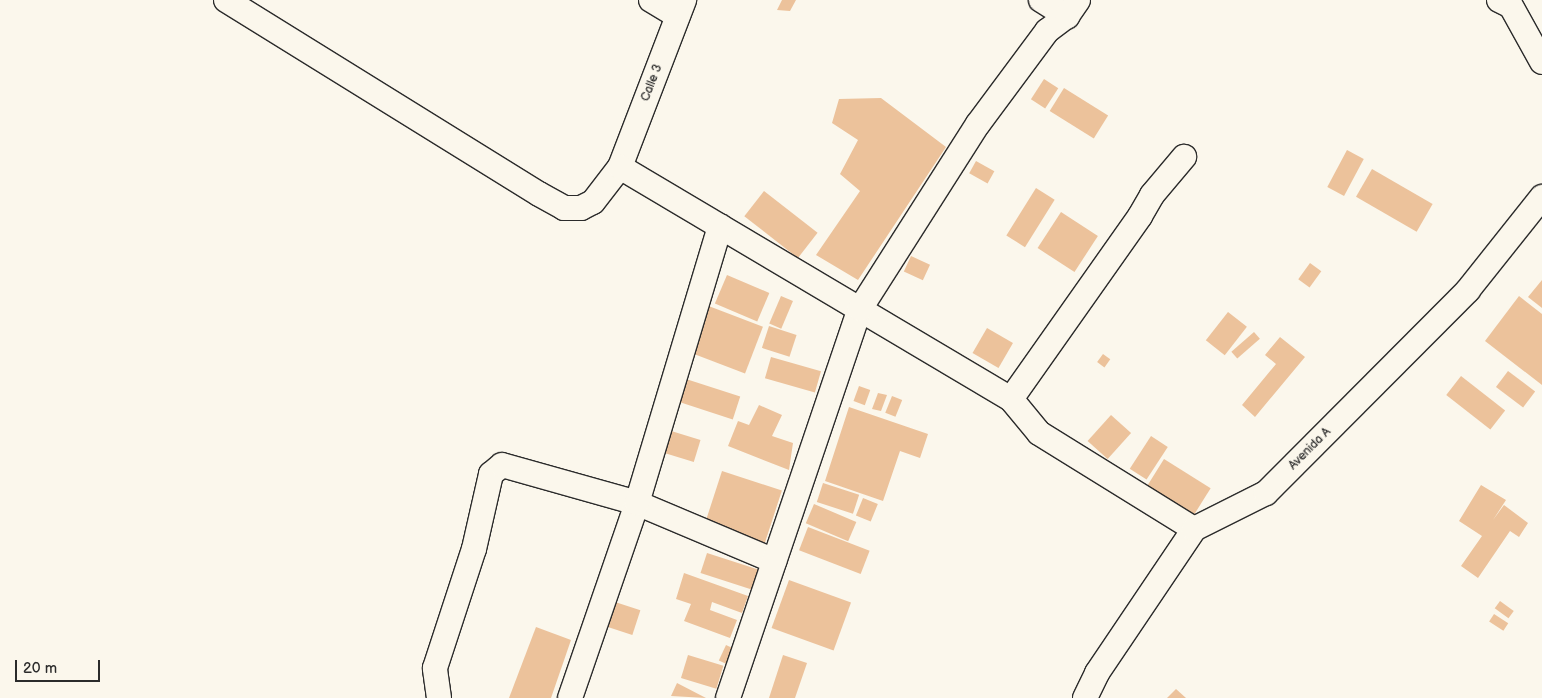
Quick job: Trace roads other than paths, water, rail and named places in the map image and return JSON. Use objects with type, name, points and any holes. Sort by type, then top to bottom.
[{"type":"street","name":"Calle 3","points":[[226,0],[564,208],[581,208],[594,202],[620,167],[681,8]]},
{"type":"street","points":[[651,0],[681,8]]},
{"type":"street","points":[[1041,0],[1072,8]]},
{"type":"street","points":[[1507,2],[1542,24]]},
{"type":"street","points":[[1507,2],[1542,62]]},
{"type":"street","points":[[728,698],[860,309],[978,124],[1047,31],[1072,8]]},
{"type":"street","points":[[1011,399],[1140,216],[1152,195],[1184,157]]},
{"type":"street","points":[[620,167],[1011,399],[1039,433],[1194,529]]},
{"type":"street","name":"Avenida A","points":[[1085,698],[1097,673],[1194,529],[1266,493],[1468,290],[1542,197]]},
{"type":"street","points":[[570,698],[637,503],[720,226]]},
{"type":"street","points":[[439,698],[434,668],[474,549],[491,474],[502,465],[637,503],[774,561]]}]
